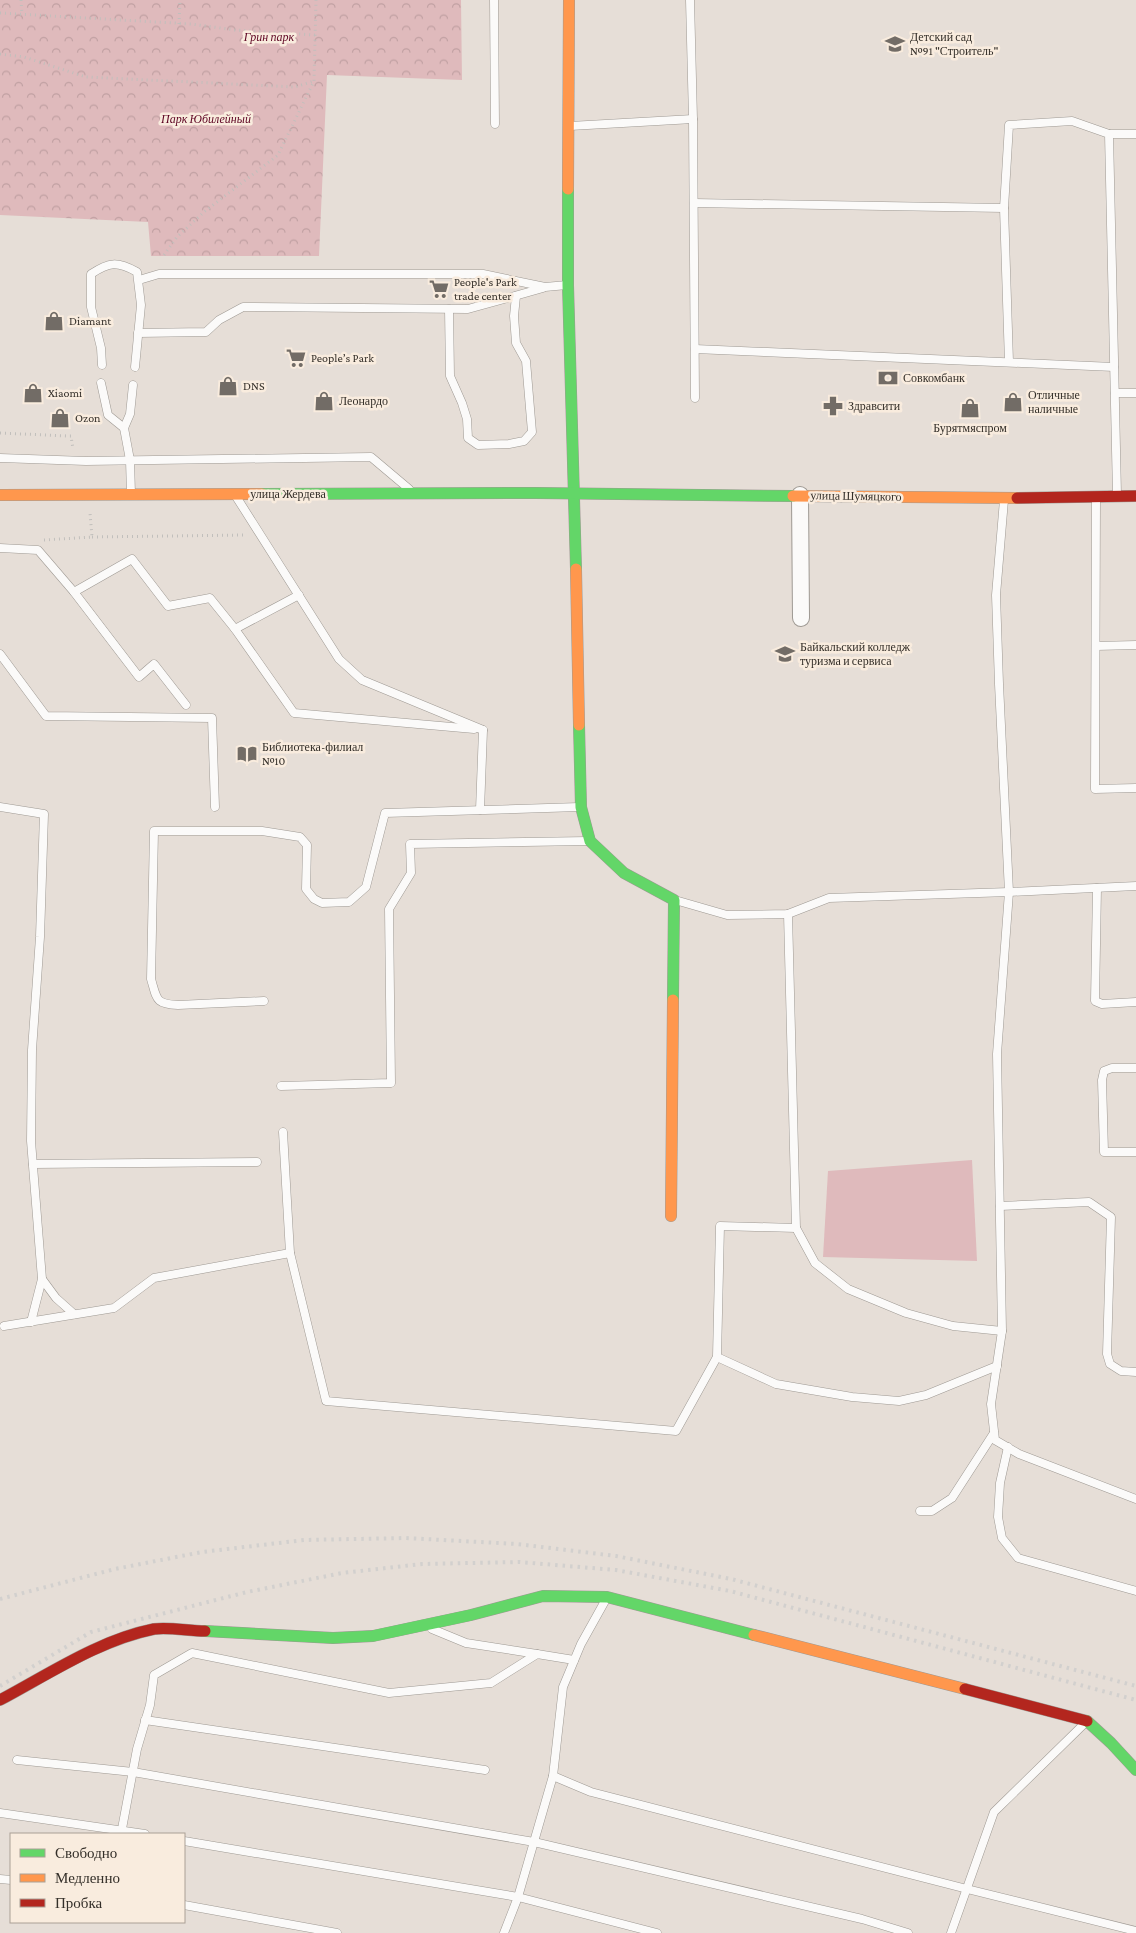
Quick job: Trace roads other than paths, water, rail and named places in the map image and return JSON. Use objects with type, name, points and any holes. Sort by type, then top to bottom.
[{"type":"street","points":[[569,0],[568,285],[576,493],[581,807],[590,841],[624,873],[674,900],[671,1216]]},
{"type":"street","name":"улица Жердева","points":[[0,495],[576,493]]},
{"type":"street","name":"улица Шумяцкого","points":[[576,493],[1004,498],[1136,496]]},
{"type":"street","points":[[800,495],[801,618]]},
{"type":"street","points":[[0,1700],[93,1650],[116,1640],[156,1629],[333,1638],[373,1636],[543,1596],[608,1597],[1087,1721],[1136,1770]]},
{"type":"lane","points":[[494,0],[495,124]]},
{"type":"lane","points":[[690,0],[693,119],[695,398]]},
{"type":"lane","points":[[568,126],[693,119]]},
{"type":"lane","points":[[1009,362],[1004,208],[1009,125],[1072,121],[1109,134],[1136,134]]},
{"type":"lane","points":[[1109,134],[1117,496]]},
{"type":"lane","points":[[694,203],[1004,208]]},
{"type":"lane","points":[[102,365],[101,348],[90,307],[91,274],[106,264],[125,266],[137,272],[142,305],[135,367]]},
{"type":"lane","points":[[139,280],[159,274],[483,274],[545,288]]},
{"type":"lane","points":[[138,333],[206,332],[219,320],[243,307],[468,309],[545,288],[568,285]]},
{"type":"lane","points":[[449,309],[450,376],[464,411],[468,438],[478,445],[509,444],[524,441],[532,432],[526,361],[516,343],[514,316],[516,296]]},
{"type":"lane","points":[[695,349],[1114,366]]},
{"type":"lane","points":[[101,383],[108,415],[124,428]]},
{"type":"lane","points":[[131,494],[130,460],[124,428],[130,414],[133,385]]},
{"type":"lane","points":[[1115,393],[1136,393]]},
{"type":"lane","points":[[0,458],[86,461],[371,457],[414,493]]},
{"type":"lane","points":[[234,494],[339,659],[362,680],[483,730]]},
{"type":"lane","points":[[1096,496],[1095,789],[1136,788]]},
{"type":"lane","points":[[1004,498],[996,595],[998,684],[1009,892],[997,1054],[1002,1331],[991,1404],[994,1433],[995,1440],[1019,1454],[1136,1499]]},
{"type":"lane","points":[[0,548],[38,550],[74,592],[139,677],[154,664],[186,705]]},
{"type":"lane","points":[[74,592],[132,559],[168,606],[210,598],[235,629],[294,713],[483,730]]},
{"type":"lane","points":[[235,629],[299,595]]},
{"type":"lane","points":[[1096,646],[1136,645]]},
{"type":"lane","points":[[0,654],[46,716],[212,718],[215,807]]},
{"type":"lane","points":[[480,810],[483,730]]},
{"type":"lane","points":[[0,807],[44,814],[40,937],[32,1050],[31,1141],[42,1279],[31,1322]]},
{"type":"lane","points":[[264,1001],[178,1005],[164,1004],[157,998],[151,979],[154,831],[262,830],[300,837],[307,845],[306,889],[314,900],[322,903],[348,902],[366,887],[385,813],[581,807]]},
{"type":"lane","points":[[281,1086],[391,1083],[389,909],[411,872],[410,844],[590,841]]},
{"type":"lane","points":[[674,900],[727,916],[788,914],[829,898],[1136,886]]},
{"type":"lane","points":[[1097,888],[1095,1001],[1102,1004],[1136,1002]]},
{"type":"lane","points":[[788,914],[796,1228],[814,1263],[848,1289],[906,1313],[952,1326],[1002,1331]]},
{"type":"lane","points":[[1136,1068],[1112,1068],[1104,1071],[1102,1080],[1104,1152],[1136,1152]]},
{"type":"lane","points":[[283,1132],[290,1253],[326,1401],[676,1431],[717,1357],[720,1226],[796,1228]]},
{"type":"lane","points":[[33,1164],[258,1162]]},
{"type":"lane","points":[[1000,1206],[1089,1202],[1111,1217],[1107,1354],[1110,1364],[1121,1371],[1136,1372]]},
{"type":"lane","points":[[4,1326],[114,1308],[154,1278],[290,1253]]},
{"type":"lane","points":[[42,1279],[56,1298],[74,1314]]},
{"type":"lane","points":[[717,1357],[776,1384],[852,1397],[899,1402],[926,1395],[997,1366]]},
{"type":"lane","points":[[920,1511],[932,1510],[952,1498],[994,1433]]},
{"type":"lane","points":[[1008,1447],[1000,1483],[998,1517],[1002,1538],[1018,1558],[1136,1591]]},
{"type":"lane","points":[[504,1933],[518,1897],[553,1776],[563,1687],[581,1644],[608,1597]]},
{"type":"lane","points":[[422,1625],[466,1643],[574,1660]]},
{"type":"lane","points":[[0,1813],[122,1832],[133,1772],[150,1705],[154,1675],[192,1654],[389,1693],[491,1683],[537,1654]]},
{"type":"lane","points":[[146,1720],[485,1770]]},
{"type":"lane","points":[[951,1933],[994,1812],[1087,1721]]},
{"type":"lane","points":[[17,1760],[133,1772],[534,1842],[862,1919],[908,1933]]},
{"type":"lane","points":[[553,1776],[591,1792],[1136,1931]]},
{"type":"lane","points":[[185,1841],[518,1897],[657,1933]]},
{"type":"lane","points":[[185,1905],[337,1933]]},
{"type":"railway","points":[[0,1599],[115,1569],[202,1552],[304,1540],[406,1538],[517,1544],[616,1556],[731,1579],[1136,1686]]},
{"type":"railway","points":[[0,1686],[91,1632],[247,1592],[342,1573],[422,1564],[519,1562],[616,1570],[730,1591],[1136,1700]]},
{"type":"place","name":"Детский сад №91 \"Строитель\"","points":[[895,44]]},
{"type":"place","name":"People's Park trade center","points":[[439,289]]},
{"type":"place","name":"Diamant","points":[[54,321]]},
{"type":"place","name":"People’s Park","points":[[296,358]]},
{"type":"place","name":"Совкомбанк","points":[[888,378]]},
{"type":"place","name":"DNS","points":[[228,386]]},
{"type":"place","name":"Xiaomi","points":[[33,393]]},
{"type":"place","name":"Леонардо","points":[[324,401]]},
{"type":"place","name":"Отличные наличные","points":[[1013,402]]},
{"type":"place","name":"Здравсити","points":[[833,406]]},
{"type":"place","name":"Бурятмяспром","points":[[970,408]]},
{"type":"place","name":"Ozon","points":[[60,418]]},
{"type":"place","name":"Байкальский колледж туризма и сервиса","points":[[785,654]]},
{"type":"place","name":"Библиотека-филиал №10","points":[[247,754]]},
{"type":"park label","name":"Грин парк","points":[[269,37]]},
{"type":"park label","name":"Парк Юбилейный","points":[[206,119]]}]
